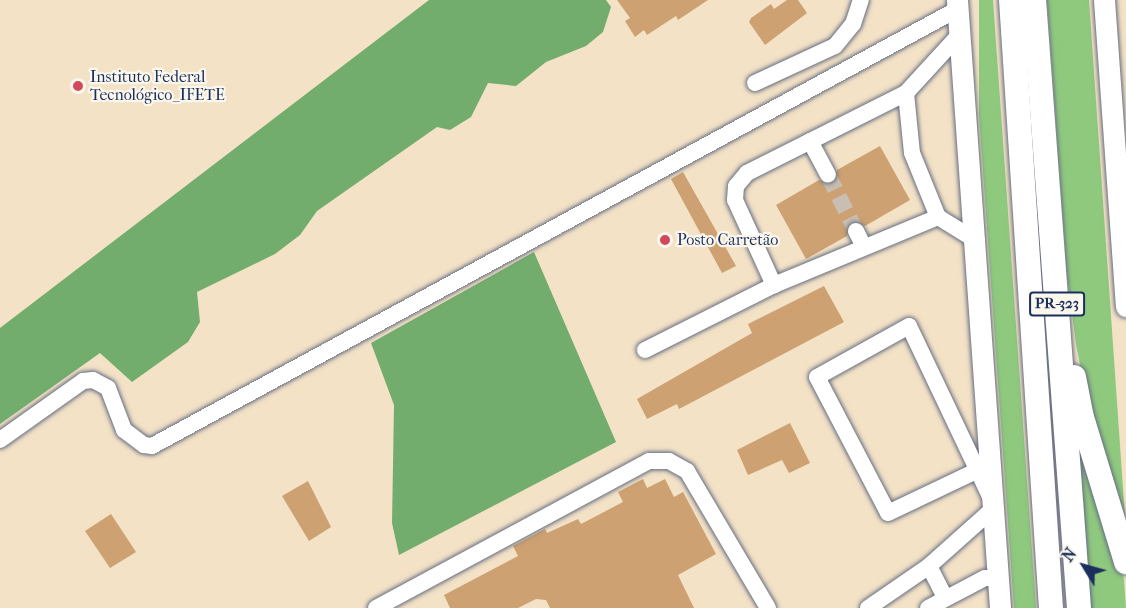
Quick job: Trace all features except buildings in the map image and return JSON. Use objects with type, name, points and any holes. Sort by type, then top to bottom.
[{"type":"highway","name":"PR-323","points":[[1011,0],[1051,608]]},
{"type":"highway","name":"PR-323","points":[[1034,0],[1079,608]]},
{"type":"highway","points":[[1057,321],[1066,332],[1081,414],[1126,562]]},
{"type":"main road","points":[[1104,0],[1122,204],[1126,306]]},
{"type":"main road","points":[[958,5],[977,241],[1000,608]]},
{"type":"street","points":[[755,83],[834,46],[853,24],[861,0]]},
{"type":"street","points":[[0,440],[83,381],[93,380],[108,388],[124,430],[144,445],[152,446],[958,5]]},
{"type":"street","points":[[774,285],[735,200],[736,186],[747,173],[906,93],[960,34]]},
{"type":"street","points":[[906,93],[912,153],[938,217],[977,241]]},
{"type":"street","points":[[810,141],[828,175]]},
{"type":"street","points":[[645,350],[774,285],[938,217]]},
{"type":"street","points":[[856,231],[864,247]]},
{"type":"street","points":[[868,608],[929,566],[995,507],[978,470],[909,326],[817,377],[888,513],[978,470]]},
{"type":"street","points":[[376,608],[649,461],[669,461],[687,471],[768,608]]},
{"type":"street","points":[[929,566],[945,598]]},
{"type":"street","points":[[928,608],[985,578],[998,578]]},
{"type":"green space","points":[[429,0],[606,0],[611,7],[603,32],[586,46],[546,62],[516,86],[488,83],[471,117],[450,130],[437,127],[317,211],[300,235],[275,254],[197,292],[200,322],[188,342],[132,382],[100,353],[0,424],[0,328]]},
{"type":"green space","points":[[979,0],[993,0],[1036,608],[1014,608],[979,115]]},
{"type":"green space","points":[[1047,0],[1089,0],[1125,517],[1084,386],[1076,344],[1067,276]]},
{"type":"green space","points":[[534,252],[616,442],[399,555],[392,523],[394,405],[371,343]]},
{"type":"green space","points":[[1077,447],[1124,579],[1126,608],[1089,608]]},
{"type":"tunnel","points":[[828,175],[856,231]]},
{"type":"place","name":"Instituto Federal Tecnológico_IFETE","points":[[78,86]]},
{"type":"place","name":"Posto Carretão","points":[[665,240]]}]
